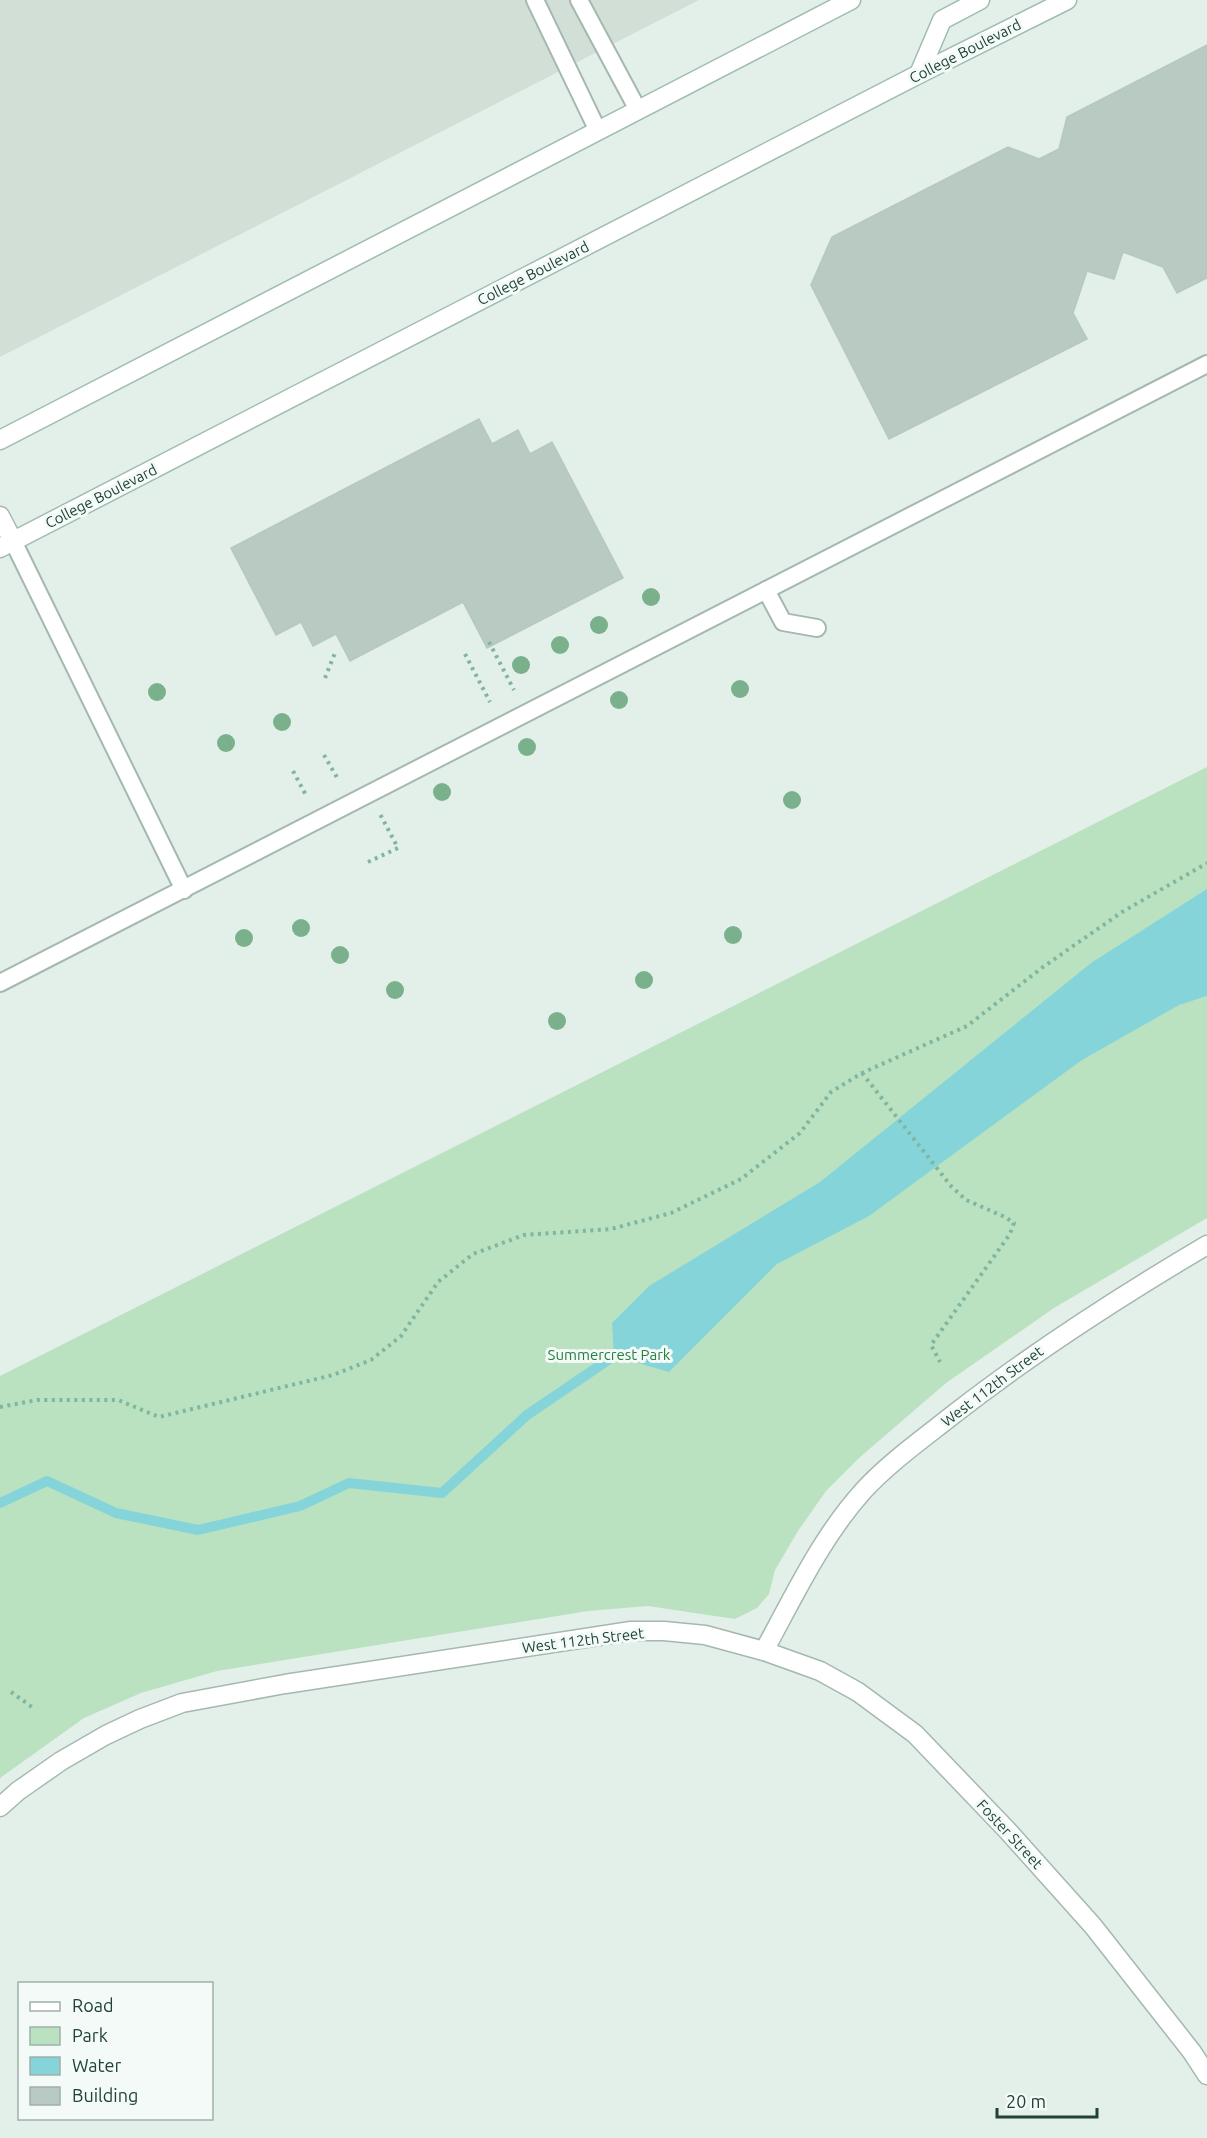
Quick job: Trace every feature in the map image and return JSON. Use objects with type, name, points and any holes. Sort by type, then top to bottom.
[{"type":"main road","points":[[0,440],[851,0]]},
{"type":"main road","points":[[919,74],[942,20],[980,0]]},
{"type":"main road","name":"College Boulevard","points":[[6,545],[1067,0]]},
{"type":"main road","points":[[0,516],[6,545]]},
{"type":"main road","name":"West 112th Street","points":[[0,1808],[18,1791],[61,1761],[106,1735],[182,1703],[285,1684],[631,1631],[705,1635],[764,1651],[824,1543],[864,1490],[909,1449],[1049,1343],[1124,1294],[1207,1245]]},
{"type":"main road","name":"Foster Street","points":[[764,1651],[820,1671],[858,1692],[915,1734],[1007,1830],[1094,1926],[1207,2074]]},
{"type":"lane","points":[[535,0],[598,131]]},
{"type":"lane","points":[[579,0],[639,110]]},
{"type":"lane","points":[[0,983],[1207,364]]},
{"type":"lane","points":[[6,545],[184,890]]},
{"type":"lane","points":[[766,590],[783,622],[817,628]]},
{"type":"path","points":[[489,642],[514,690]]},
{"type":"path","points":[[325,678],[335,653]]},
{"type":"path","points":[[465,654],[490,702]]},
{"type":"path","points":[[294,771],[309,800]]},
{"type":"path","points":[[0,1407],[37,1400],[118,1400],[159,1417],[333,1375],[372,1360],[401,1336],[438,1282],[473,1254],[524,1235],[611,1229],[671,1213],[741,1179],[800,1132],[831,1092],[862,1073],[967,1026],[1043,967],[1122,912],[1207,863]]},
{"type":"path","points":[[862,1073],[951,1186],[966,1200],[1005,1216],[1014,1223],[1010,1234],[932,1345],[940,1362]]},
{"type":"path","points":[[11,1692],[32,1707]]},
{"type":"shaded area","points":[[0,0],[699,0],[0,357]]},
{"type":"green space","name":"Summercrest Park","points":[[1207,767],[1207,1218],[1054,1308],[946,1383],[859,1458],[826,1491],[798,1531],[775,1570],[769,1594],[757,1608],[735,1619],[648,1606],[588,1611],[217,1671],[141,1693],[84,1718],[0,1778],[0,1376]]},
{"type":"water","points":[[1207,889],[1207,996],[1179,1005],[1082,1060],[869,1216],[777,1264],[669,1372],[614,1356],[612,1323],[649,1286],[820,1182],[1091,963]]},
{"type":"building","points":[[1207,45],[1207,278],[1177,293],[1163,267],[1123,252],[1114,279],[1087,271],[1073,313],[1087,339],[889,439],[811,285],[832,237],[1008,147],[1039,159],[1059,149],[1067,117]]},
{"type":"building","points":[[479,419],[492,444],[518,430],[530,454],[552,442],[623,578],[487,648],[463,602],[350,661],[336,634],[313,646],[301,622],[276,635],[231,548]]},
{"type":"waterway","points":[[0,1503],[47,1481],[116,1513],[198,1530],[300,1506],[349,1483],[442,1493],[527,1415],[614,1356]]}]
